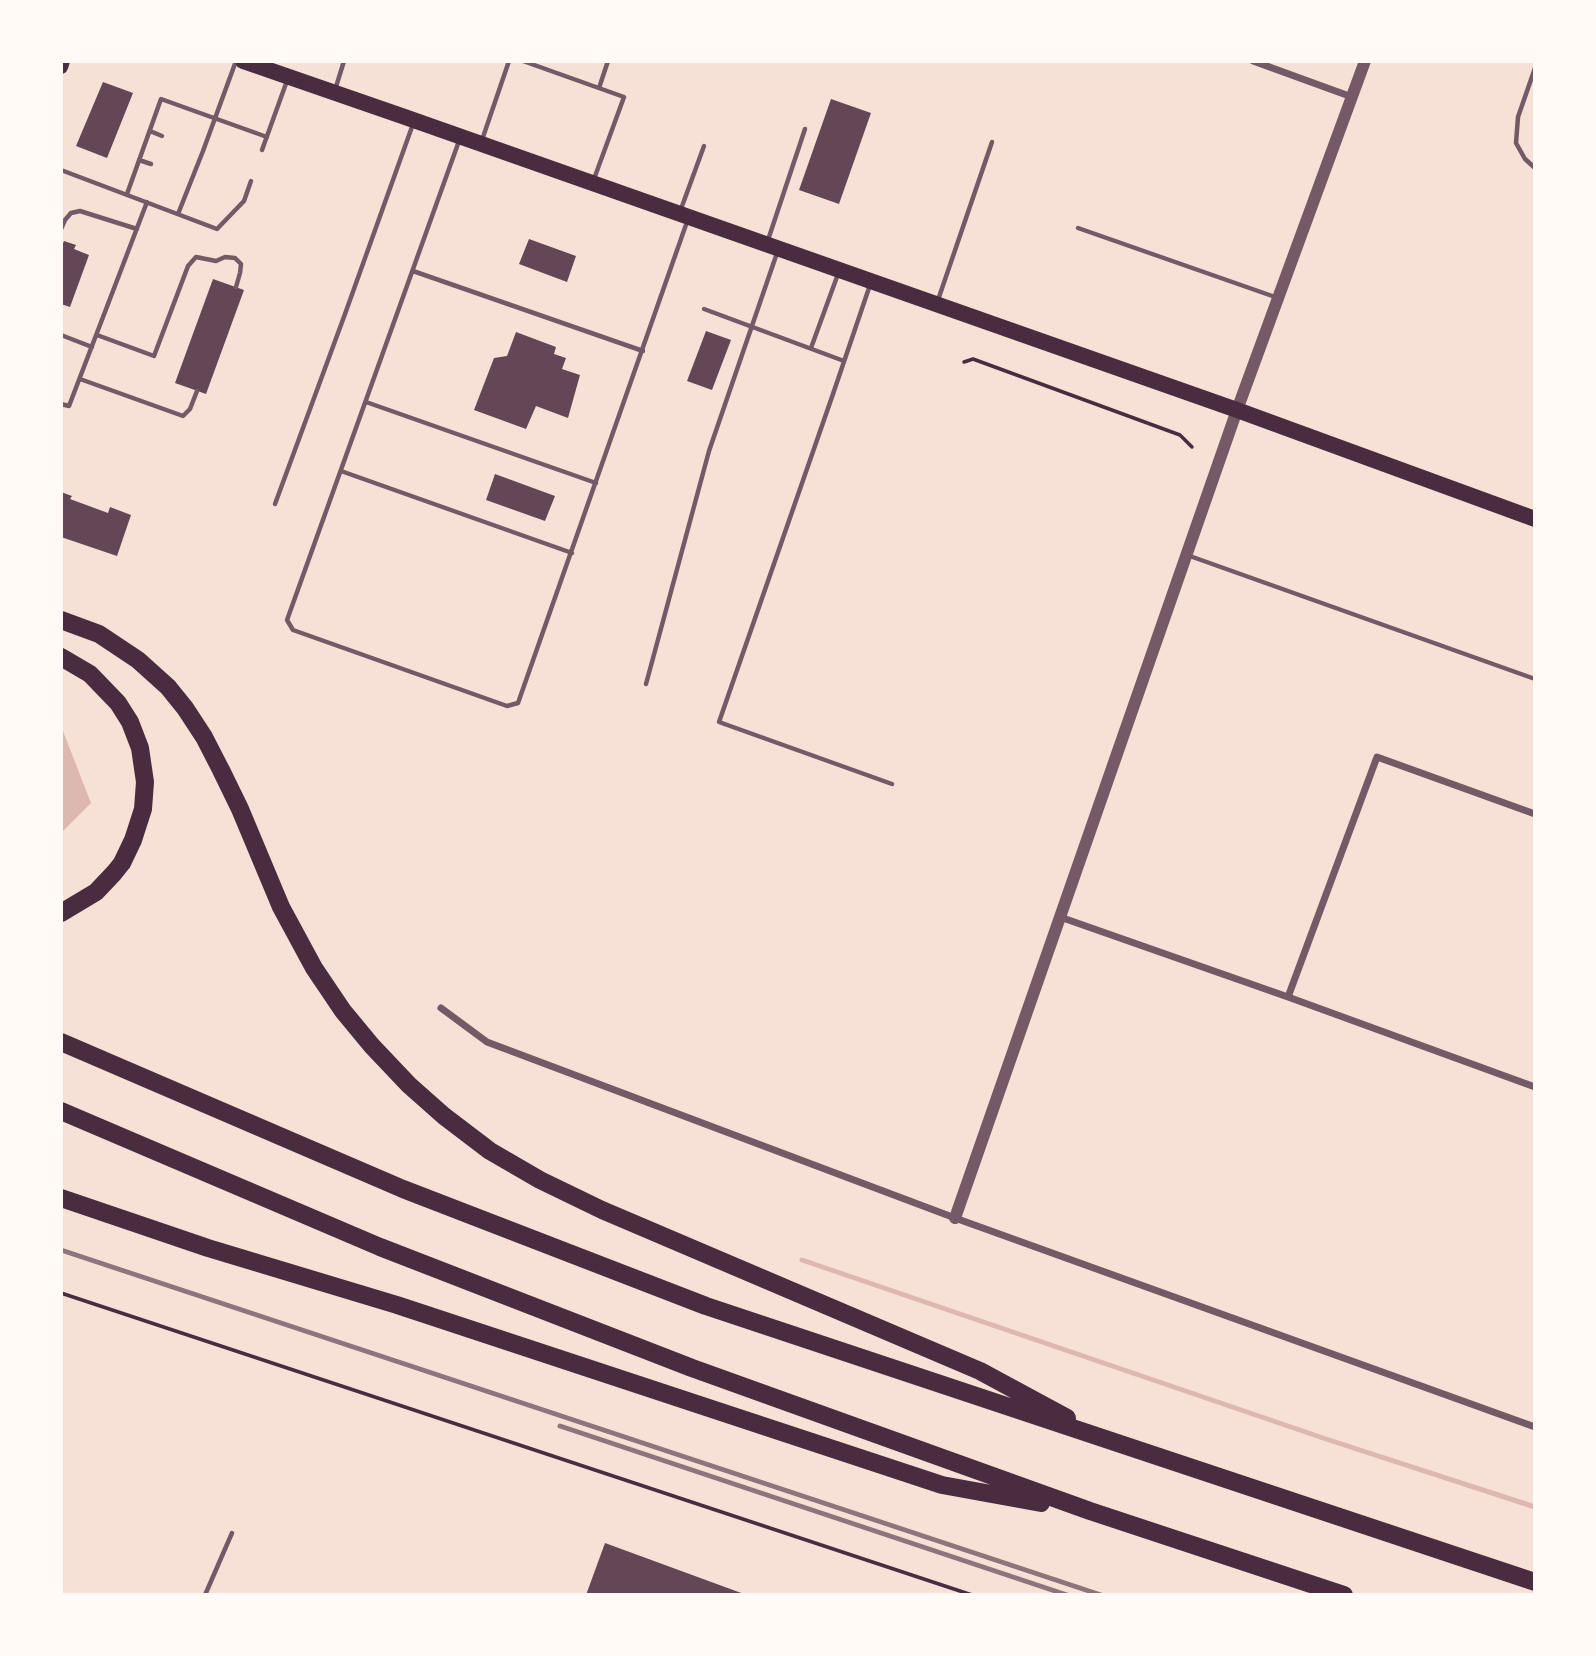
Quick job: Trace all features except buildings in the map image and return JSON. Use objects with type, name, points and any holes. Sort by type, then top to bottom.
[{"type":"highway","points":[[61,620],[99,634],[119,646],[168,687],[204,737],[240,809],[281,907],[314,968],[343,1011],[372,1045],[444,1116],[490,1151],[540,1181],[980,1371],[1110,1441]]},
{"type":"highway","points":[[61,657],[99,682],[124,712],[140,748],[145,782],[143,809],[134,840],[121,863],[96,891],[61,913]]},
{"type":"highway","points":[[61,1042],[403,1189],[706,1306],[1535,1582]]},
{"type":"highway","points":[[61,1111],[393,1252],[692,1368],[1090,1511],[1344,1595]]},
{"type":"highway","points":[[61,1198],[208,1248],[397,1305],[942,1485],[1090,1511]]},
{"type":"main road","points":[[61,66],[63,61]]},
{"type":"main road","points":[[243,61],[1237,410],[1535,519]]},
{"type":"street","points":[[1252,61],[1352,97]]},
{"type":"street","points":[[955,1218],[1237,410],[1366,61]]},
{"type":"street","points":[[1288,997],[1377,757],[1535,814]]},
{"type":"street","points":[[1060,917],[1535,1087]]},
{"type":"street","points":[[441,1008],[487,1042],[955,1218],[1535,1427]]},
{"type":"lane","points":[[178,214],[236,61]]},
{"type":"lane","points":[[334,93],[344,61]]},
{"type":"lane","points":[[481,144],[509,61]]},
{"type":"lane","points":[[523,61],[624,97],[592,183]]},
{"type":"lane","points":[[599,89],[608,61]]},
{"type":"lane","points":[[1535,68],[1518,117],[1516,143],[1525,159],[1535,168]]},
{"type":"lane","points":[[262,150],[288,77]]},
{"type":"lane","points":[[127,194],[161,99],[267,137]]},
{"type":"lane","points":[[275,504],[415,120]]},
{"type":"lane","points":[[646,684],[709,451],[752,326],[805,129]]},
{"type":"lane","points":[[149,131],[162,136]]},
{"type":"lane","points":[[461,136],[288,620],[293,630],[507,706],[518,703],[572,553],[643,351],[704,146]]},
{"type":"lane","points":[[936,304],[992,142]]},
{"type":"lane","points":[[197,149],[204,151]]},
{"type":"lane","points":[[139,160],[151,164]]},
{"type":"lane","points":[[61,170],[217,229],[244,201],[251,181]]},
{"type":"lane","points":[[186,176],[192,178]]},
{"type":"lane","points":[[61,404],[69,406],[147,202]]},
{"type":"lane","points":[[61,229],[71,213],[80,211],[137,229]]},
{"type":"lane","points":[[1078,228],[1278,299]]},
{"type":"lane","points":[[97,335],[154,356],[188,265],[196,257],[216,261],[225,257],[235,258],[241,264],[236,287]]},
{"type":"lane","points":[[811,348],[839,270]]},
{"type":"lane","points":[[413,271],[643,351]]},
{"type":"lane","points":[[871,281],[719,722],[892,784]]},
{"type":"lane","points":[[704,309],[845,361]]},
{"type":"lane","points":[[61,335],[92,347]]},
{"type":"lane","points":[[80,379],[183,416],[190,409],[197,391]]},
{"type":"lane","points":[[366,402],[596,483]]},
{"type":"lane","points":[[341,471],[572,553]]},
{"type":"lane","points":[[1186,555],[1535,679]]},
{"type":"lane","points":[[205,1595],[232,1534]]},
{"type":"path","points":[[964,362],[973,359],[1180,435],[1192,447]]},
{"type":"path","points":[[61,1293],[972,1595]]},
{"type":"shaded area","points":[[61,726],[91,803],[61,833]]},
{"type":"waterway","points":[[802,1260],[1326,1439],[1535,1507]]},
{"type":"railway","points":[[61,1250],[1101,1595]]},
{"type":"railway","points":[[560,1426],[1067,1595]]}]
